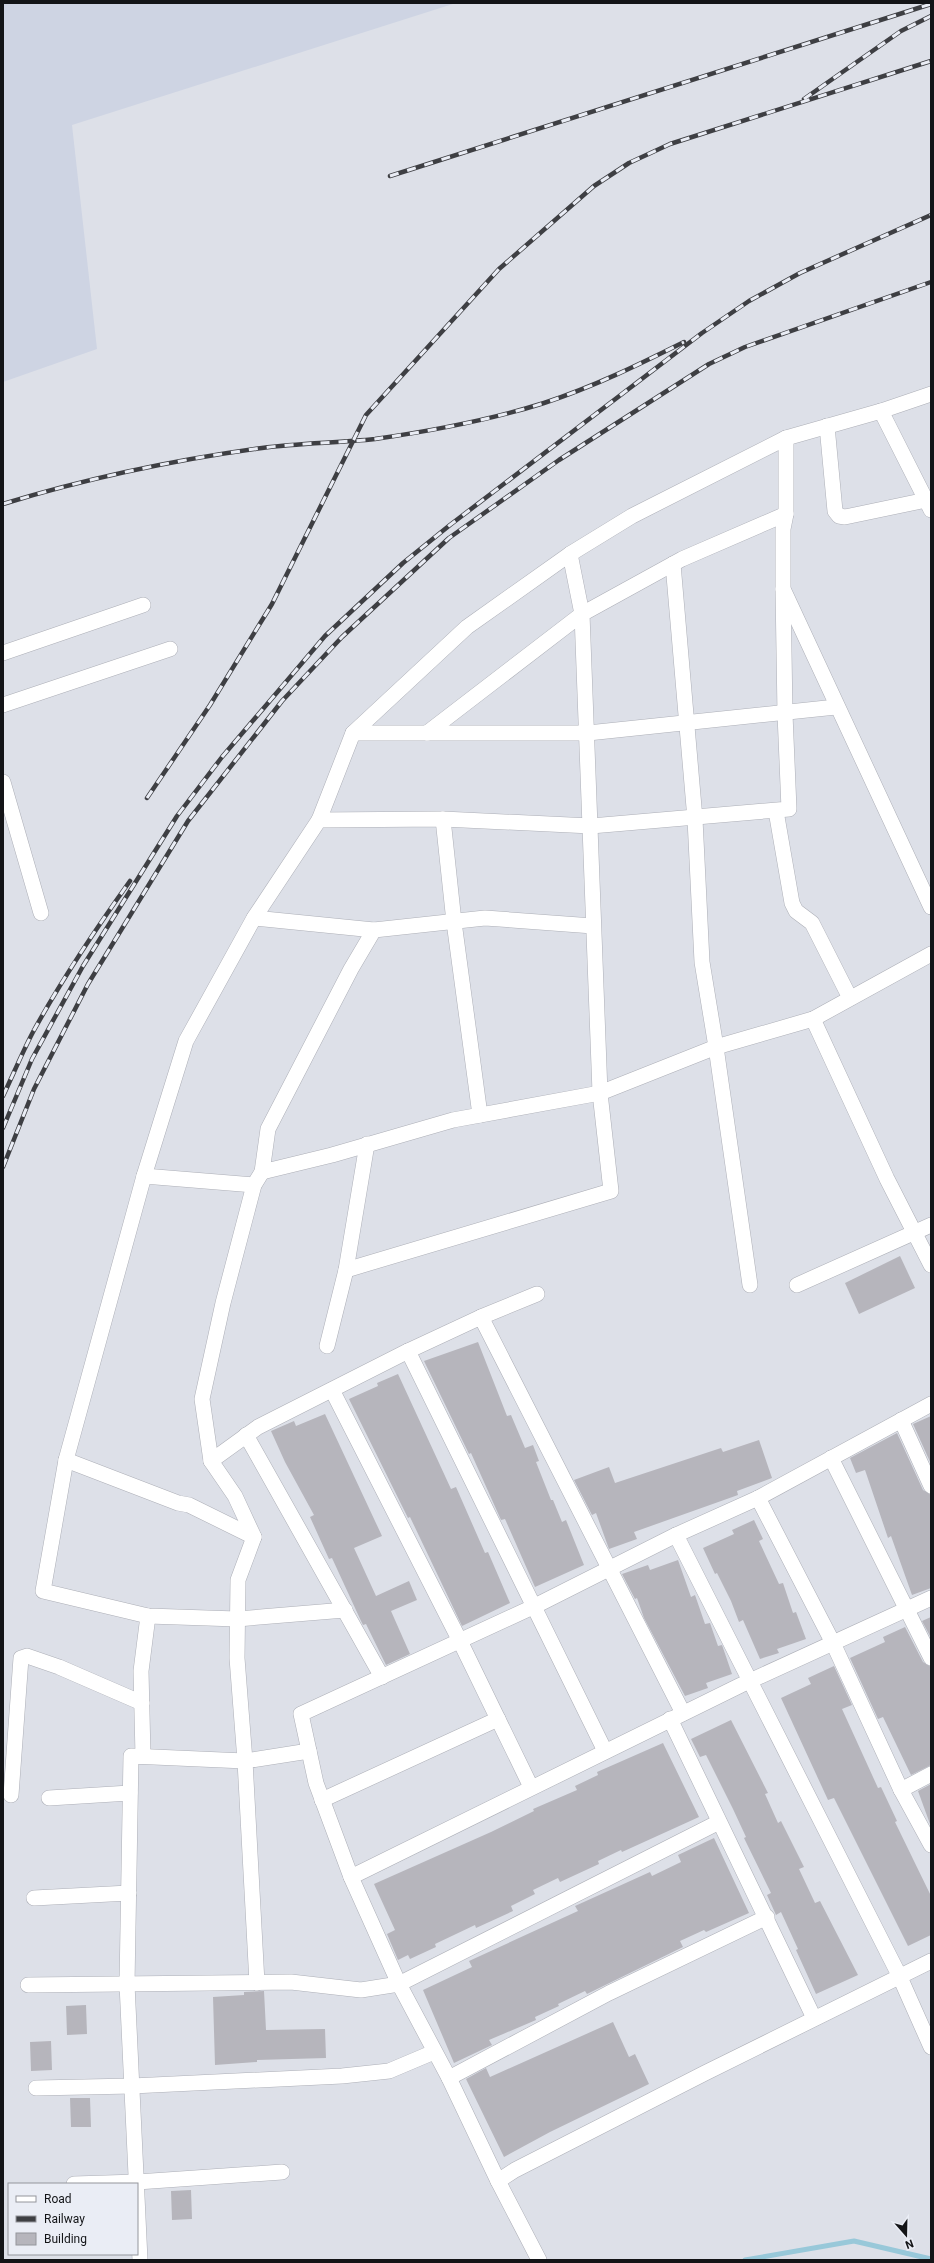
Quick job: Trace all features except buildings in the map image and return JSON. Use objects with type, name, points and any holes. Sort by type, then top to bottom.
[{"type":"street","points":[[345,1610],[237,1619],[148,1616],[43,1591],[66,1460],[144,1176],[186,1041],[254,918],[319,820],[353,733],[466,627],[570,554],[632,516],[786,438],[881,411],[931,394]]},
{"type":"street","points":[[827,426],[835,511],[839,516],[845,517],[929,505],[881,411]]},
{"type":"street","points":[[319,820],[444,819],[591,826],[695,819],[789,809],[782,590],[783,529],[786,514],[786,438]]},
{"type":"street","points":[[426,733],[582,614],[673,564],[786,514]]},
{"type":"street","points":[[346,1270],[611,1191],[600,1093],[593,926],[588,733],[582,614],[570,554]]},
{"type":"street","points":[[673,564],[695,819],[702,962],[716,1047],[750,1284]]},
{"type":"street","points":[[782,590],[931,907]]},
{"type":"street","points":[[3,653],[143,605]]},
{"type":"street","points":[[3,705],[170,648]]},
{"type":"street","points":[[353,733],[588,733],[785,714],[836,707]]},
{"type":"street","points":[[3,782],[41,913]]},
{"type":"street","points":[[776,811],[792,903],[796,910],[812,923],[850,998]]},
{"type":"street","points":[[444,819],[454,922],[480,1115]]},
{"type":"street","points":[[254,918],[374,930],[485,918],[593,926]]},
{"type":"street","points":[[257,1983],[245,1761],[237,1658],[238,1580],[254,1537],[235,1496],[211,1461],[202,1399],[223,1303],[254,1185],[262,1172],[268,1128],[351,969],[374,930]]},
{"type":"street","points":[[262,1172],[453,1120],[600,1093],[716,1047],[813,1018],[931,954]]},
{"type":"street","points":[[813,1018],[887,1179],[931,1265]]},
{"type":"street","points":[[327,1346],[346,1270],[367,1144]]},
{"type":"street","points":[[144,1176],[254,1185]]},
{"type":"street","points":[[797,1285],[931,1225]]},
{"type":"street","points":[[211,1461],[258,1427],[408,1351],[481,1317],[537,1294]]},
{"type":"street","points":[[481,1317],[610,1568],[676,1716],[719,1822],[767,1917],[814,2018]]},
{"type":"street","points":[[408,1351],[535,1606],[605,1751]]},
{"type":"street","points":[[332,1390],[460,1641],[531,1787]]},
{"type":"street","points":[[539,2260],[399,1984],[351,1877],[322,1800],[301,1714],[535,1606],[676,1535],[758,1498],[931,1404]]},
{"type":"street","points":[[901,1420],[931,1486]]},
{"type":"street","points":[[246,1435],[382,1677]]},
{"type":"street","points":[[831,1458],[931,1658]]},
{"type":"street","points":[[66,1460],[178,1503],[189,1505],[254,1537]]},
{"type":"street","points":[[758,1498],[833,1643],[901,1790],[931,1845]]},
{"type":"street","points":[[676,1535],[751,1680],[899,1975],[931,2047]]},
{"type":"street","points":[[351,1877],[676,1716],[931,1598]]},
{"type":"street","points":[[143,1756],[141,1671],[148,1616]]},
{"type":"street","points":[[11,1796],[21,1658],[27,1656],[59,1667],[142,1703]]},
{"type":"street","points":[[322,1800],[498,1719]]},
{"type":"street","points":[[137,2182],[127,1984],[131,1756],[245,1761],[309,1751]]},
{"type":"street","points":[[901,1790],[931,1774]]},
{"type":"street","points":[[49,1798],[130,1793]]},
{"type":"street","points":[[28,1985],[291,1982],[361,1990],[399,1984],[719,1822]]},
{"type":"street","points":[[34,1898],[129,1893]]},
{"type":"street","points":[[448,2078],[609,1993],[767,1917]]},
{"type":"street","points":[[498,2181],[515,2170],[814,2018],[899,1975],[931,1961]]},
{"type":"street","points":[[36,2088],[132,2086],[342,2076],[389,2071],[434,2052]]},
{"type":"street","points":[[106,2183],[282,2172]]},
{"type":"street","points":[[138,2208],[140,2260]]},
{"type":"shaded area","points":[[3,3],[456,3],[72,125],[97,349],[3,382]]},
{"type":"waterway","points":[[745,2260],[854,2241],[931,2259]]},
{"type":"railway","points":[[390,176],[931,4]]},
{"type":"railway","points":[[804,99],[901,31],[931,16]]},
{"type":"railway","points":[[147,798],[210,705],[272,604],[366,415],[499,269],[594,186],[629,163],[670,144],[931,61]]},
{"type":"railway","points":[[3,1128],[32,1059],[83,966],[177,816],[222,757],[325,636],[403,563],[450,525],[702,333],[749,301],[800,273],[931,215]]},
{"type":"railway","points":[[3,1167],[34,1089],[88,984],[188,821],[282,701],[342,637],[449,538],[559,460],[709,364],[745,347],[931,282]]},
{"type":"railway","points":[[3,504],[99,478],[196,458],[276,446],[375,439],[439,429],[482,420],[544,403],[580,390],[684,342]]},
{"type":"railway","points":[[3,1096],[29,1040],[55,993],[130,881]]}]
